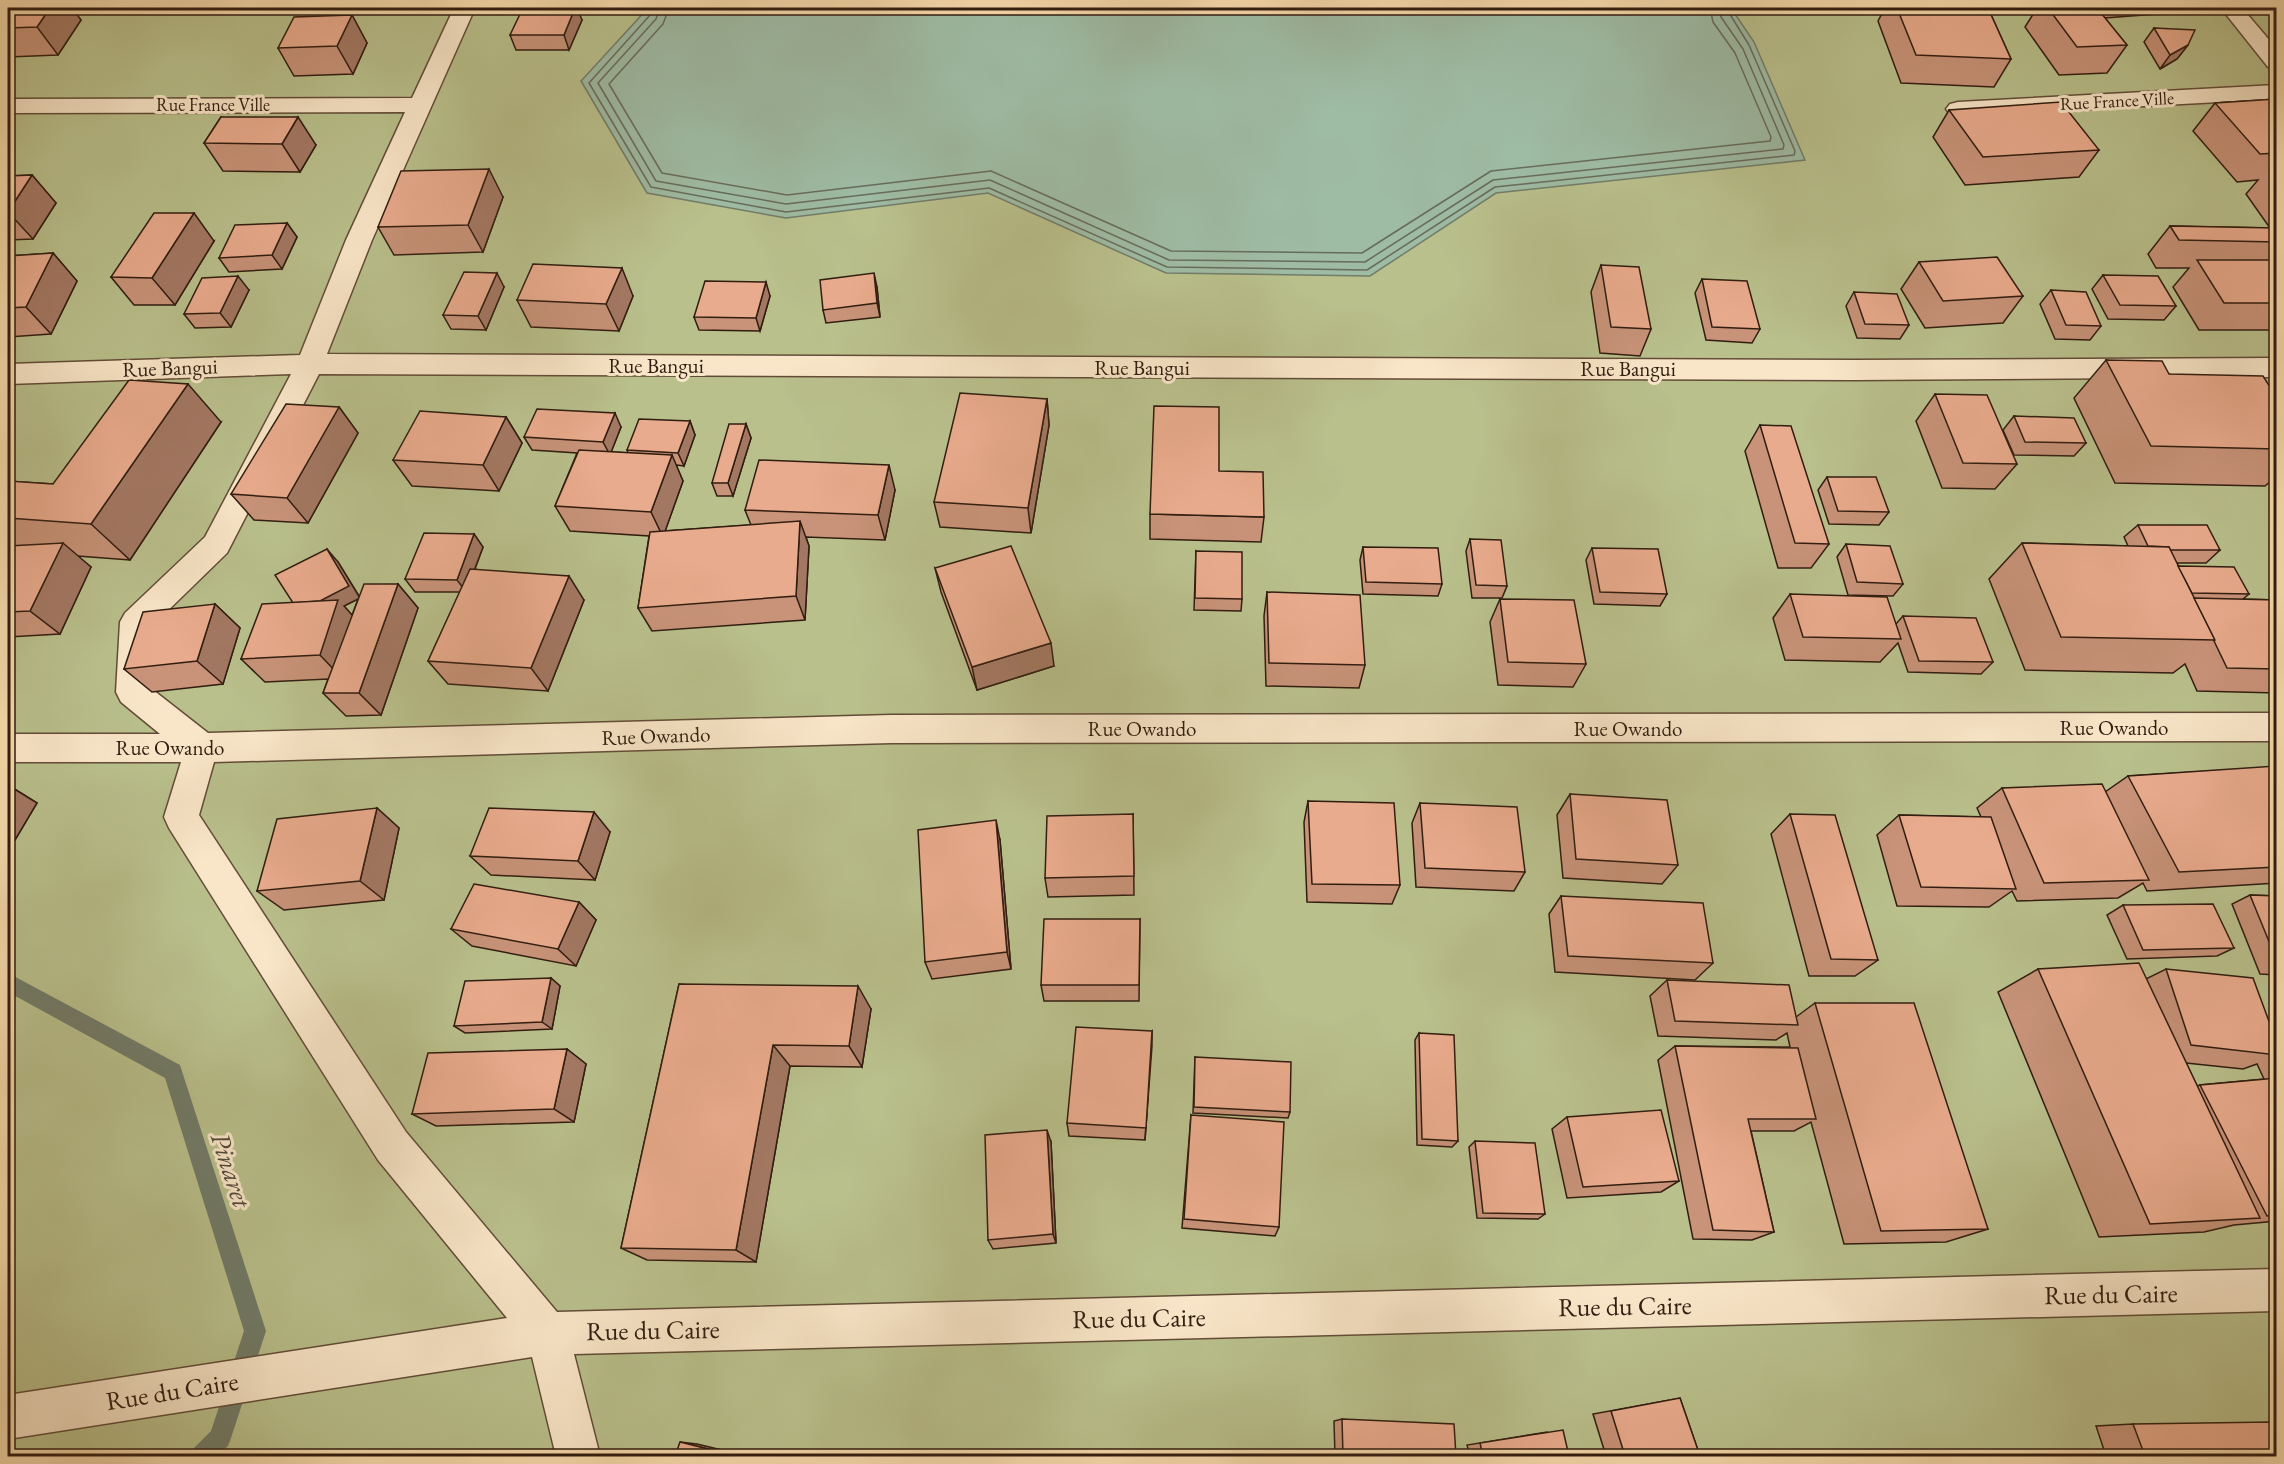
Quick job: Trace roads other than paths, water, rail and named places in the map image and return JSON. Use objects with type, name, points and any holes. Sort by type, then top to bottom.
[{"type":"street","points":[[464,8],[359,240],[310,364],[216,545],[136,622],[132,692],[202,748],[182,817],[392,1146],[547,1333],[578,1456]]},
{"type":"street","points":[[2231,8],[2277,62]]},
{"type":"street","name":"Rue France Ville","points":[[1958,109],[2277,93]]},
{"type":"street","name":"Rue France Ville","points":[[8,106],[419,105]]},
{"type":"street","name":"Rue Bangui","points":[[8,374],[310,364],[1855,370],[2277,367]]},
{"type":"street","name":"Rue Owando","points":[[8,748],[202,748],[891,729],[2277,727]]},
{"type":"street","name":"Rue du Caire","points":[[8,1417],[547,1333],[2277,1290]]},
{"type":"water","points":[[648,8],[1731,8],[1754,42],[1805,160],[1496,193],[1370,276],[1166,273],[988,193],[786,218],[647,193],[581,81]]},
{"type":"waterway","name":"Pinaret","points":[[8,982],[173,1072],[255,1331],[220,1438],[202,1456]]}]
